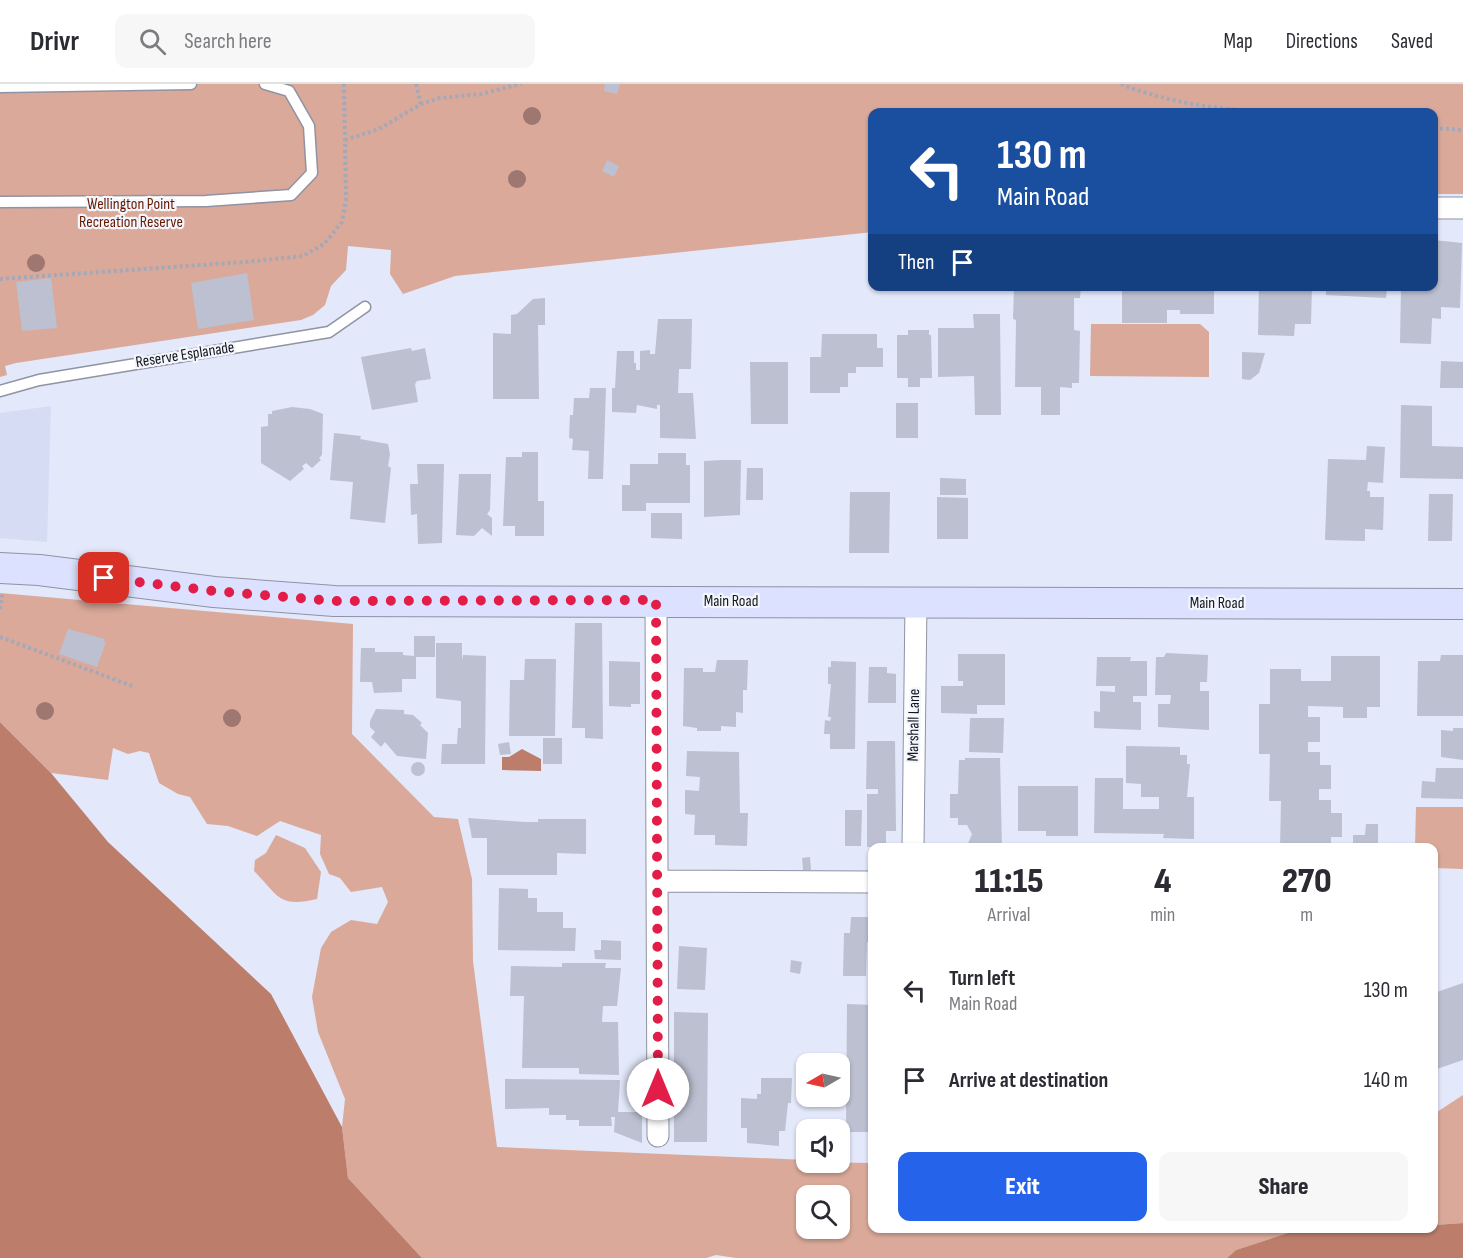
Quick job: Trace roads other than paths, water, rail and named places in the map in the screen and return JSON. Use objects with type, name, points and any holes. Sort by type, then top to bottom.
[{"type":"main road","name":"Main Road","points":[[0,568],[39,570],[214,591],[334,601],[656,600],[1463,604]]},
{"type":"street","points":[[1438,208],[1463,208]]},
{"type":"street","points":[[656,600],[658,1136]]},
{"type":"street","name":"Marshall Lane","points":[[913,843],[916,602]]},
{"type":"street","points":[[658,880],[868,882]]},
{"type":"lane","points":[[0,87],[191,84]]},
{"type":"lane","points":[[0,202],[206,201],[291,195],[312,172],[309,126],[289,91],[265,84]]},
{"type":"lane","name":"Reserve Esplanade","points":[[0,391],[39,380],[329,332],[365,307]]},
{"type":"park label","name":"Wellington Point Recreation Reserve","points":[[131,213]]}]
